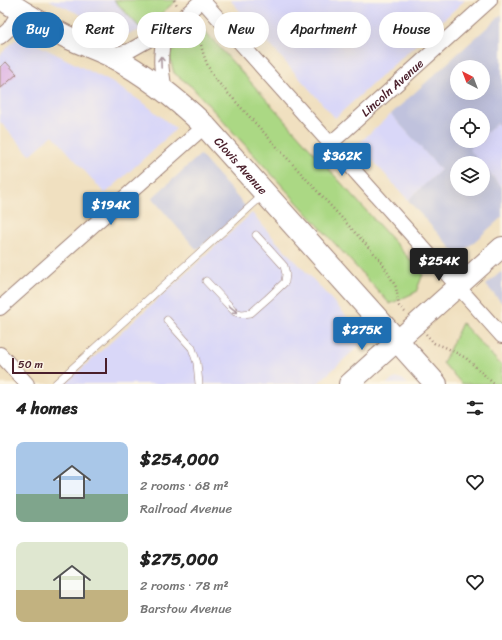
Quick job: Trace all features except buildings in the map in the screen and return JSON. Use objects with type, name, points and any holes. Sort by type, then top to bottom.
[{"type":"main road","name":"Clovis Avenue","points":[[12,6],[65,36],[109,55],[144,76],[165,91],[205,126],[397,341],[430,382]]},
{"type":"main road","points":[[349,384],[502,247]]},
{"type":"street","points":[[189,12],[202,0],[502,336]]},
{"type":"street","name":"Lincoln Avenue","points":[[330,144],[490,0]]},
{"type":"street","points":[[0,37],[9,29],[12,6]]},
{"type":"street","points":[[109,55],[129,51],[137,46]]},
{"type":"street","points":[[162,48],[160,65],[165,91]]},
{"type":"street","points":[[0,308],[205,126]]},
{"type":"street","points":[[0,354],[27,384]]},
{"type":"lane","points":[[55,384],[265,193]]},
{"type":"lane","points":[[206,281],[235,312],[242,314],[251,313],[268,298],[285,282],[286,274],[284,266],[256,235]]},
{"type":"lane","points":[[167,320],[192,348],[197,363],[199,384]]},
{"type":"path","points":[[174,0],[185,12]]},
{"type":"path","points":[[202,48],[210,72],[216,80],[381,261],[396,287],[399,306],[434,343],[446,347],[466,358],[494,384]]},
{"type":"shaded area","points":[[49,0],[114,0],[125,12],[75,12]]},
{"type":"shaded area","points":[[465,0],[444,19],[444,12],[379,12],[379,48],[412,48],[335,118],[269,44],[269,12],[241,12],[231,1]]},
{"type":"shaded area","points":[[502,14],[502,128],[497,123],[490,130],[490,108],[450,108],[450,148],[470,148],[469,149],[475,156],[450,156],[450,196],[490,196],[490,174],[502,187],[502,217],[458,256],[408,200],[441,170],[391,114],[450,61],[450,100],[490,100],[490,60],[451,60]]},
{"type":"shaded area","points":[[129,16],[137,25],[137,31],[129,34]]},
{"type":"shaded area","points":[[12,43],[12,48],[44,48],[111,82],[145,104],[176,129],[105,194],[53,135],[30,155],[0,122],[0,55]]},
{"type":"shaded area","points":[[391,114],[441,170],[408,200],[358,144]]},
{"type":"shaded area","points":[[497,123],[502,128],[502,187],[490,174],[490,156],[474,156],[468,149],[490,148],[490,130]]},
{"type":"shaded area","points":[[200,155],[246,207],[197,250],[152,198]]},
{"type":"shaded area","points":[[252,213],[275,240],[361,332],[360,345],[317,384],[65,384]]},
{"type":"shaded area","points":[[502,271],[502,303],[486,285]]},
{"type":"shaded area","points":[[394,379],[402,379],[408,384],[386,384]]},
{"type":"green space","points":[[114,0],[177,0],[163,12],[137,12],[137,25],[129,16],[129,12],[125,12]]},
{"type":"green space","points":[[206,32],[214,41],[214,48],[220,48],[423,274],[416,292],[390,304],[192,87],[174,73],[169,55],[175,48],[206,48]]},
{"type":"green space","points":[[462,323],[502,366],[502,384],[462,384],[443,363]]}]
